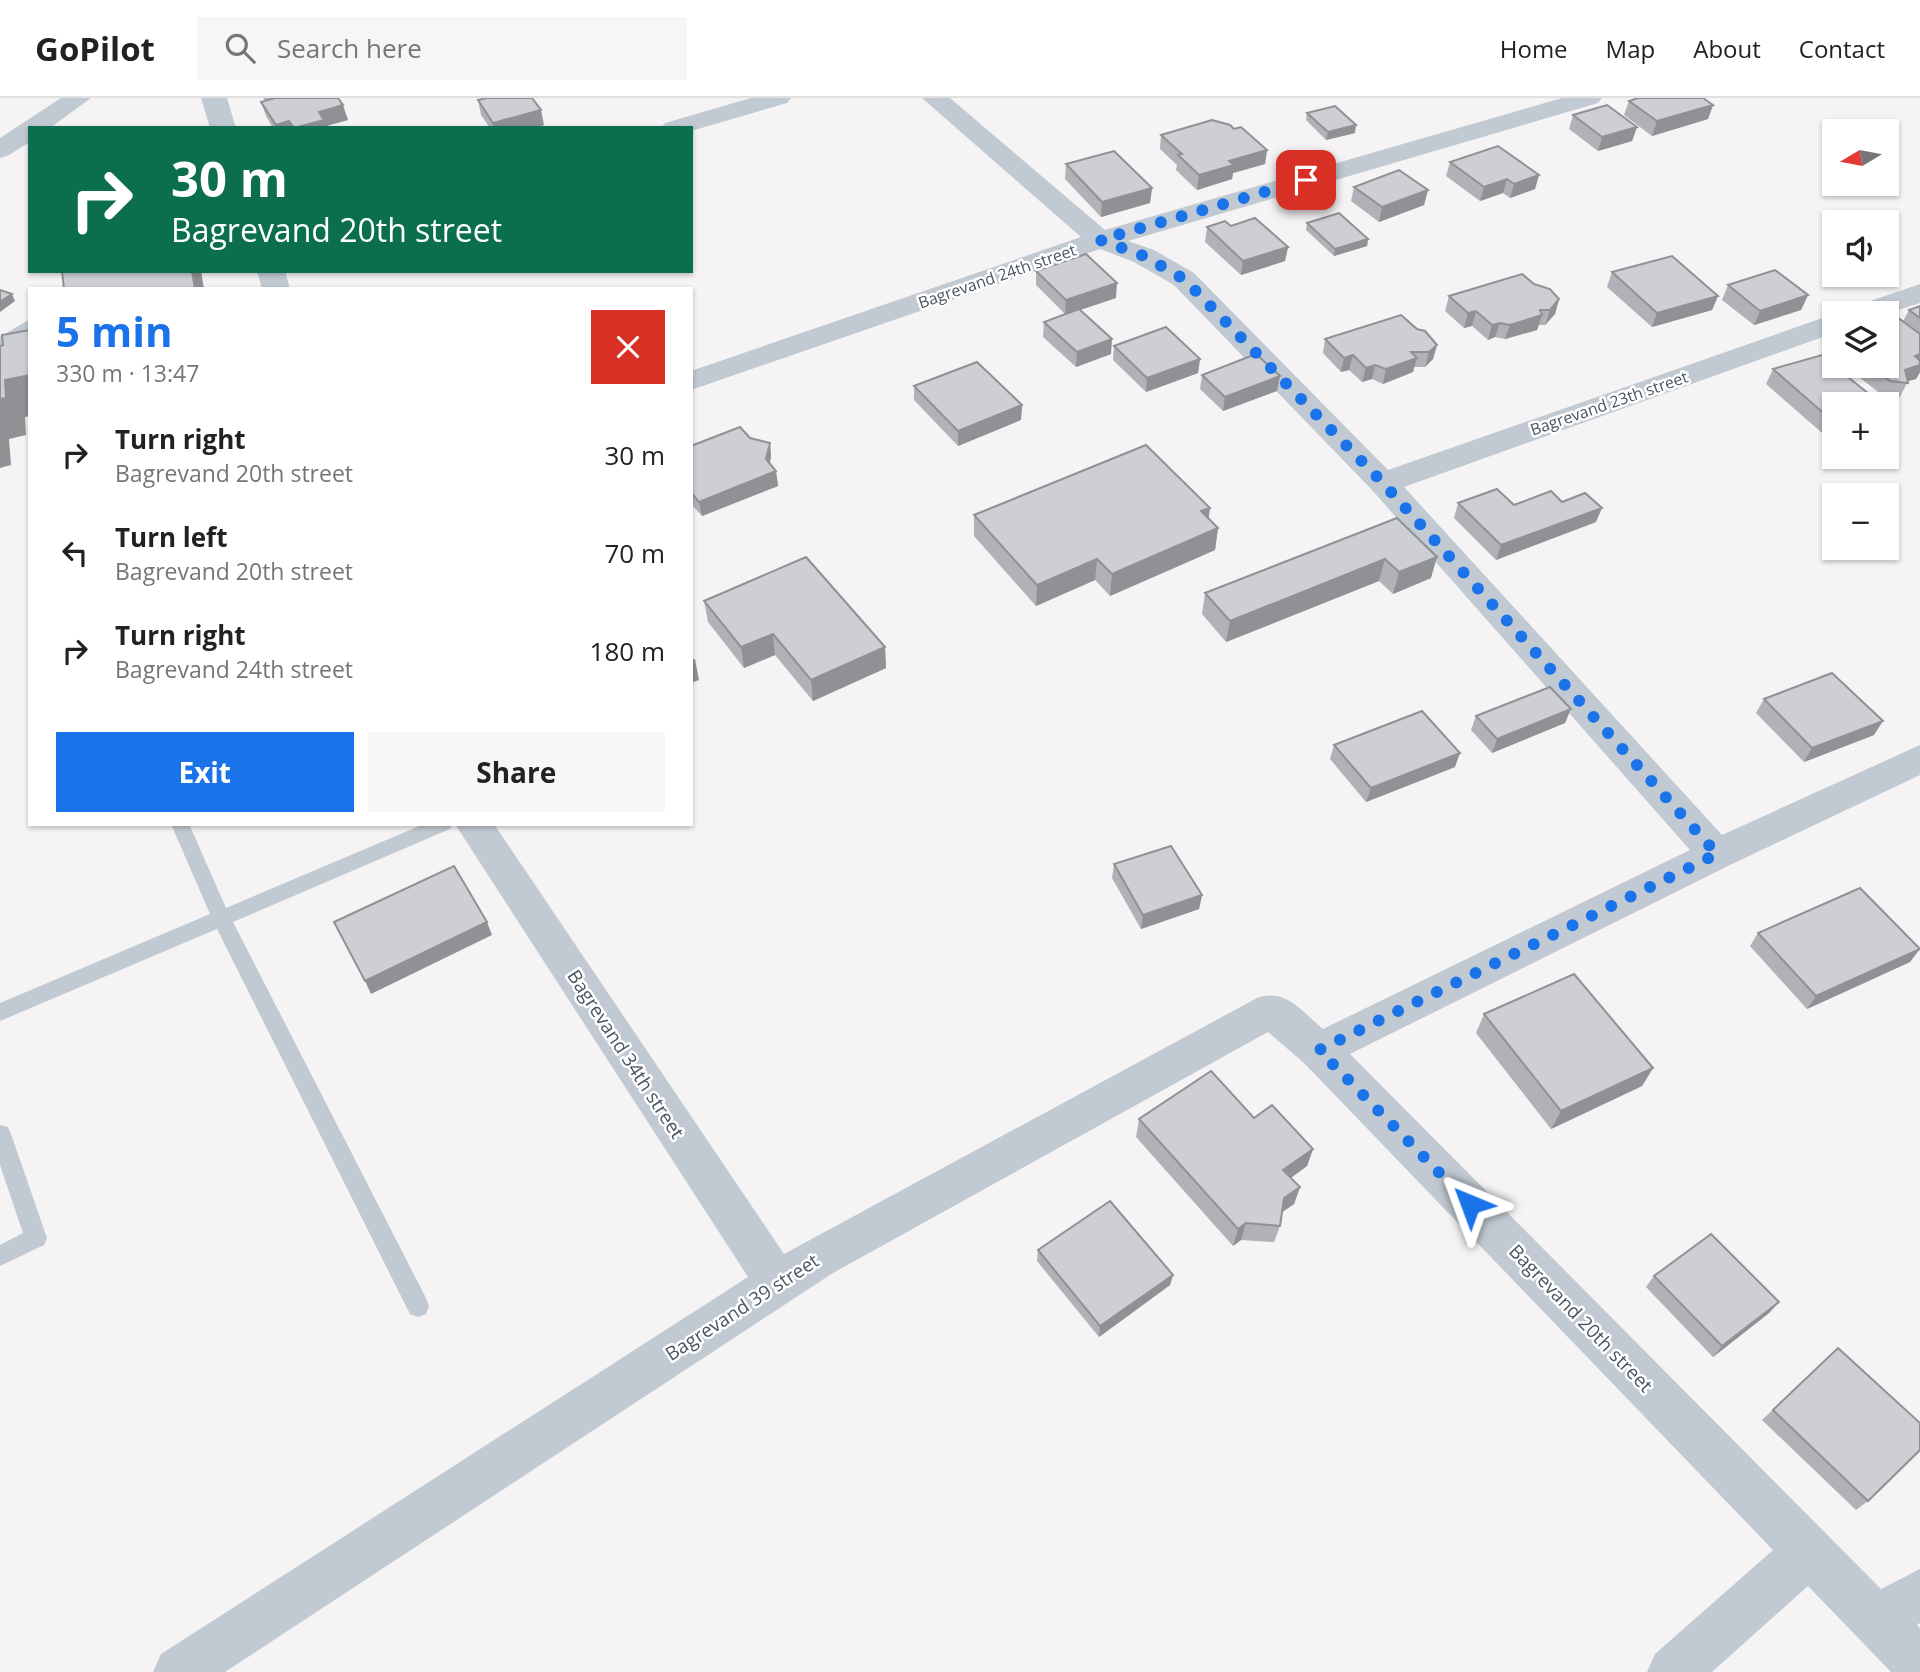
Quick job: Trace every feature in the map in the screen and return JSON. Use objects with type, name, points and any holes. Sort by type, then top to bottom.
[{"type":"street","points":[[36,126],[78,98]]},
{"type":"street","points":[[214,98],[222,126]]},
{"type":"street","points":[[681,126],[778,98]]},
{"type":"street","points":[[935,98],[1100,240],[1144,256],[1184,279],[1383,483],[1717,854]]},
{"type":"street","name":"Bagrevand 24th street","points":[[693,380],[1100,240],[1589,98]]},
{"type":"street","points":[[0,150],[28,132]]},
{"type":"street","points":[[1897,301],[1920,293]]},
{"type":"street","name":"Bagrevand 23th street","points":[[1383,483],[1822,327]]},
{"type":"street","points":[[1319,1050],[1717,854],[1920,759]]},
{"type":"street","name":"Bagrevand 34th street","points":[[475,826],[777,1283]]},
{"type":"street","name":"Bagrevand 39 street","points":[[179,1672],[817,1258],[1271,1010],[1319,1050]]},
{"type":"street","name":"Bagrevand 20th street","points":[[1319,1050],[1920,1665]]},
{"type":"street","points":[[1673,1672],[1810,1550]]},
{"type":"street","points":[[1877,1620],[1920,1594]]},
{"type":"lane","points":[[0,344],[28,324]]},
{"type":"lane","points":[[181,826],[220,918],[418,1306]]},
{"type":"lane","points":[[0,1012],[438,826]]},
{"type":"lane","points":[[0,1134],[36,1238],[0,1256]]},
{"type":"building","points":[[275,98],[338,98],[343,105],[319,112],[324,120],[293,126],[289,121],[276,125],[261,102]]},
{"type":"building","points":[[532,98],[541,110],[493,123],[478,100]]},
{"type":"building","points":[[1638,98],[1703,98],[1713,105],[1657,121],[1629,101]]},
{"type":"building","points":[[1607,105],[1637,127],[1602,137],[1573,115]]},
{"type":"building","points":[[1335,106],[1356,125],[1328,132],[1307,113]]},
{"type":"building","points":[[1212,120],[1230,125],[1234,129],[1241,127],[1267,150],[1229,161],[1234,165],[1199,175],[1178,155],[1182,154],[1161,135]]},
{"type":"building","points":[[1498,146],[1539,175],[1514,184],[1507,179],[1484,187],[1450,162]]},
{"type":"building","points":[[1114,151],[1152,188],[1102,202],[1066,164]]},
{"type":"building","points":[[1399,170],[1428,190],[1382,207],[1354,187]]},
{"type":"building","points":[[1339,213],[1368,239],[1335,249],[1307,223]]},
{"type":"building","points":[[1255,218],[1288,247],[1243,261],[1207,227],[1225,221],[1231,226]]},
{"type":"building","points":[[1086,254],[1117,283],[1066,300],[1036,271]]},
{"type":"building","points":[[1672,256],[1718,296],[1657,313],[1612,272]]},
{"type":"building","points":[[1775,270],[1808,295],[1760,311],[1728,285]]},
{"type":"building","points":[[62,273],[192,273],[195,287],[64,287]]},
{"type":"building","points":[[1522,274],[1534,284],[1550,289],[1559,299],[1550,310],[1540,310],[1542,315],[1510,325],[1492,325],[1476,311],[1468,313],[1449,296]]},
{"type":"building","points":[[0,290],[12,294],[0,302]]},
{"type":"building","points":[[1920,306],[1920,318],[1909,310]]},
{"type":"building","points":[[1079,309],[1112,339],[1077,352],[1044,322]]},
{"type":"building","points":[[1401,315],[1417,329],[1425,331],[1437,345],[1429,352],[1411,352],[1417,358],[1386,369],[1375,365],[1366,368],[1353,355],[1344,358],[1325,339]]},
{"type":"building","points":[[1899,318],[1920,334],[1920,354],[1915,356],[1920,365],[1905,370],[1908,383],[1886,378],[1899,378]]},
{"type":"building","points":[[1166,327],[1200,359],[1147,378],[1114,346]]},
{"type":"building","points":[[28,330],[28,375],[5,380],[6,398],[0,399],[0,346],[3,345],[2,335]]},
{"type":"building","points":[[1256,354],[1280,376],[1225,397],[1202,375]]},
{"type":"building","points":[[1822,355],[1822,378],[1849,378],[1867,392],[1822,392],[1822,412],[1773,369]]},
{"type":"building","points":[[977,362],[1022,405],[958,431],[914,386]]},
{"type":"building","points":[[740,427],[750,438],[770,443],[766,459],[776,471],[699,502],[693,494],[693,445]]},
{"type":"building","points":[[1146,445],[1210,508],[1201,511],[1218,528],[1112,574],[1097,559],[1037,585],[974,515]]},
{"type":"building","points":[[1497,489],[1514,505],[1551,491],[1562,502],[1585,493],[1602,508],[1501,545],[1458,503]]},
{"type":"building","points":[[1397,518],[1437,557],[1399,572],[1385,559],[1230,621],[1205,593]]},
{"type":"building","points":[[806,557],[885,647],[811,680],[773,634],[741,647],[704,601]]},
{"type":"building","points":[[1832,673],[1883,721],[1812,748],[1764,699]]},
{"type":"building","points":[[1550,687],[1571,709],[1497,739],[1476,716]]},
{"type":"building","points":[[1422,711],[1460,753],[1371,788],[1334,745]]},
{"type":"building","points":[[1171,846],[1202,895],[1143,915],[1114,864]]},
{"type":"building","points":[[454,866],[487,922],[365,981],[334,922]]},
{"type":"building","points":[[1860,888],[1920,949],[1816,996],[1758,933]]},
{"type":"building","points":[[1574,974],[1653,1068],[1561,1111],[1484,1014]]},
{"type":"building","points":[[1211,1071],[1254,1118],[1272,1105],[1313,1149],[1283,1170],[1300,1187],[1284,1198],[1280,1226],[1246,1223],[1238,1229],[1139,1119]]},
{"type":"building","points":[[1110,1201],[1173,1275],[1100,1326],[1038,1250]]},
{"type":"building","points":[[1711,1234],[1779,1302],[1722,1346],[1654,1276]]},
{"type":"building","points":[[1838,1348],[1920,1423],[1920,1450],[1868,1501],[1773,1410]]},
{"type":"route","points":[[1306,180],[1100,240],[1144,256],[1184,279],[1383,483],[1717,854],[1319,1050],[1470,1204]]}]
